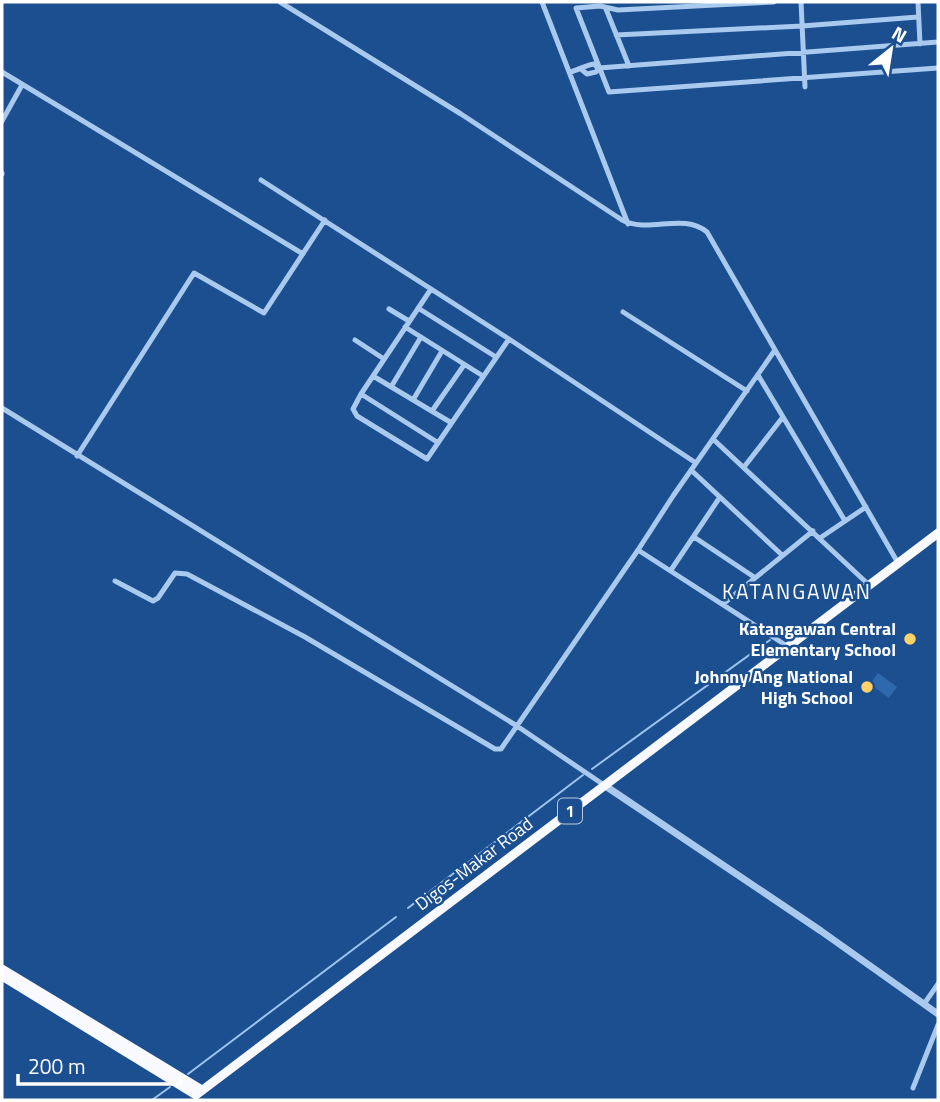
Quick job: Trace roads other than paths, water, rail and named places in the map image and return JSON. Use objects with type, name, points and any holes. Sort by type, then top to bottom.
[{"type":"highway","name":"Digos-Makar Road","points":[[199,1093],[938,533]]},
{"type":"highway","points":[[2,969],[199,1093]]},
{"type":"highway","points":[[2,976],[199,1093]]},
{"type":"street","points":[[280,2],[472,121],[628,224],[641,226],[690,223],[703,228],[898,563]]},
{"type":"street","points":[[542,2],[628,224]]},
{"type":"street","points":[[774,2],[576,8],[609,92],[938,68]]},
{"type":"street","points":[[801,2],[805,87]]},
{"type":"street","points":[[918,2],[920,44]]},
{"type":"street","points":[[606,9],[629,66]]},
{"type":"street","points":[[617,35],[918,17]]},
{"type":"street","points":[[570,72],[594,64],[599,68],[938,42]]},
{"type":"street","points":[[2,72],[303,254]]},
{"type":"street","points":[[2,121],[22,85]]},
{"type":"street","points":[[261,180],[696,463]]},
{"type":"street","points":[[77,456],[194,273],[264,313],[325,220]]},
{"type":"street","points":[[431,289],[361,394],[353,409],[357,416],[423,458],[428,458],[509,339]]},
{"type":"street","points":[[418,308],[496,357]]},
{"type":"street","points":[[389,309],[421,337],[482,376]]},
{"type":"street","points":[[624,312],[747,391]]},
{"type":"street","points":[[391,387],[421,337]]},
{"type":"street","points":[[355,340],[384,359]]},
{"type":"street","points":[[115,581],[153,601],[175,573],[187,574],[305,638],[495,749],[501,749],[775,350]]},
{"type":"street","points":[[413,400],[442,351]]},
{"type":"street","points":[[432,411],[464,365]]},
{"type":"street","points":[[758,375],[845,521]]},
{"type":"street","points":[[373,376],[450,422]]},
{"type":"street","points":[[361,394],[437,442]]},
{"type":"street","points":[[2,408],[517,726],[821,931],[938,1014]]},
{"type":"street","points":[[744,467],[783,417]]},
{"type":"street","points":[[713,439],[869,585]]},
{"type":"street","points":[[691,470],[782,555]]},
{"type":"street","points":[[671,570],[720,497]]},
{"type":"street","points":[[820,538],[866,507]]},
{"type":"street","points":[[723,604],[813,531]]},
{"type":"street","points":[[694,537],[754,578]]},
{"type":"street","points":[[639,550],[787,646]]},
{"type":"street","points":[[923,1004],[938,984]]},
{"type":"street","points":[[913,1088],[938,1025]]},
{"type":"waterway","points":[[592,769],[770,640]]},
{"type":"waterway","points":[[408,908],[583,775]]},
{"type":"waterway","points":[[188,1074],[396,917]]},
{"type":"waterway","points":[[152,1100],[170,1087]]},
{"type":"place","name":"Katangawan Central Elementary School","points":[[910,639]]},
{"type":"place","name":"Johnny Ang National High School","points":[[867,687]]},
{"type":"district","name":"KATANGAWAN","points":[[797,592]]}]
